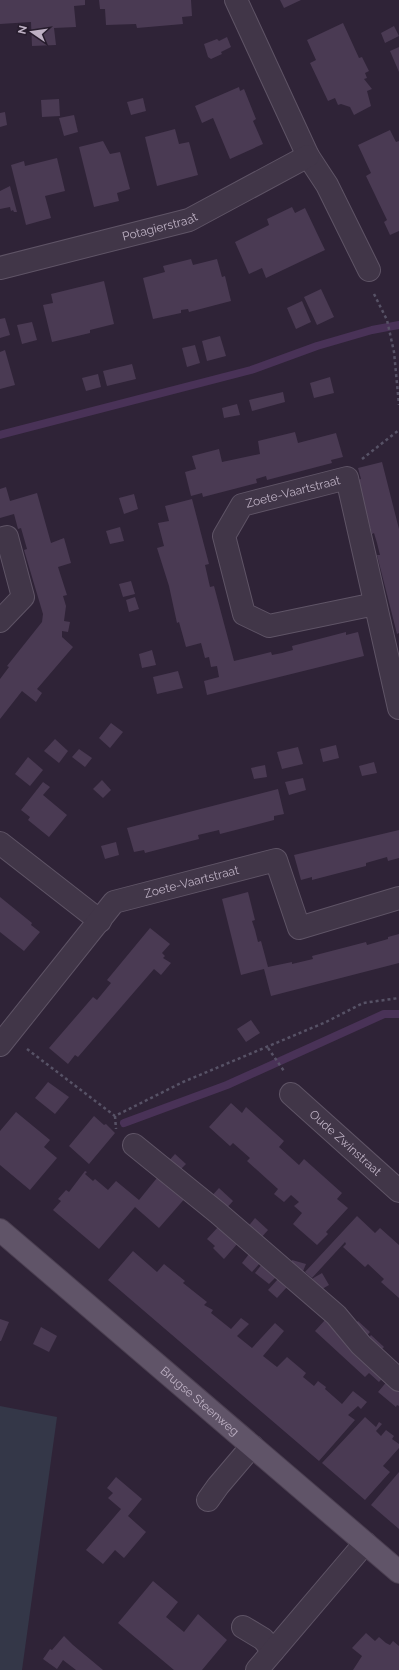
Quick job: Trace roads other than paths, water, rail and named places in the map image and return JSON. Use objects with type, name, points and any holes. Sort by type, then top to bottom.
[{"type":"main road","name":"Brugse Steenweg","points":[[0,1230],[399,1572]]},
{"type":"street","points":[[236,0],[308,156],[327,185],[369,270]]},
{"type":"street","name":"Potagierstraat","points":[[0,268],[189,220],[308,156]]},
{"type":"street","name":"Zoete-Vaartstraat","points":[[375,604],[269,626],[244,614],[224,536],[242,505],[347,478],[399,708]]},
{"type":"street","points":[[0,539],[7,537],[22,597],[0,621]]},
{"type":"street","points":[[0,843],[100,921]]},
{"type":"street","name":"Zoete-Vaartstraat","points":[[5,1039],[114,902],[276,860],[299,928],[399,898]]},
{"type":"street","name":"Oude Zwinstraat","points":[[292,1094],[399,1191]]},
{"type":"street","points":[[134,1145],[218,1213],[336,1315],[361,1346],[399,1380]]},
{"type":"street","points":[[208,1500],[252,1446]]},
{"type":"street","points":[[257,1670],[365,1544]]},
{"type":"street","points":[[243,1627],[263,1640],[273,1651]]},
{"type":"waterway","points":[[0,435],[251,370],[317,346],[372,330],[399,325]]},
{"type":"waterway","points":[[124,1123],[227,1085],[384,1014],[399,1014]]}]
